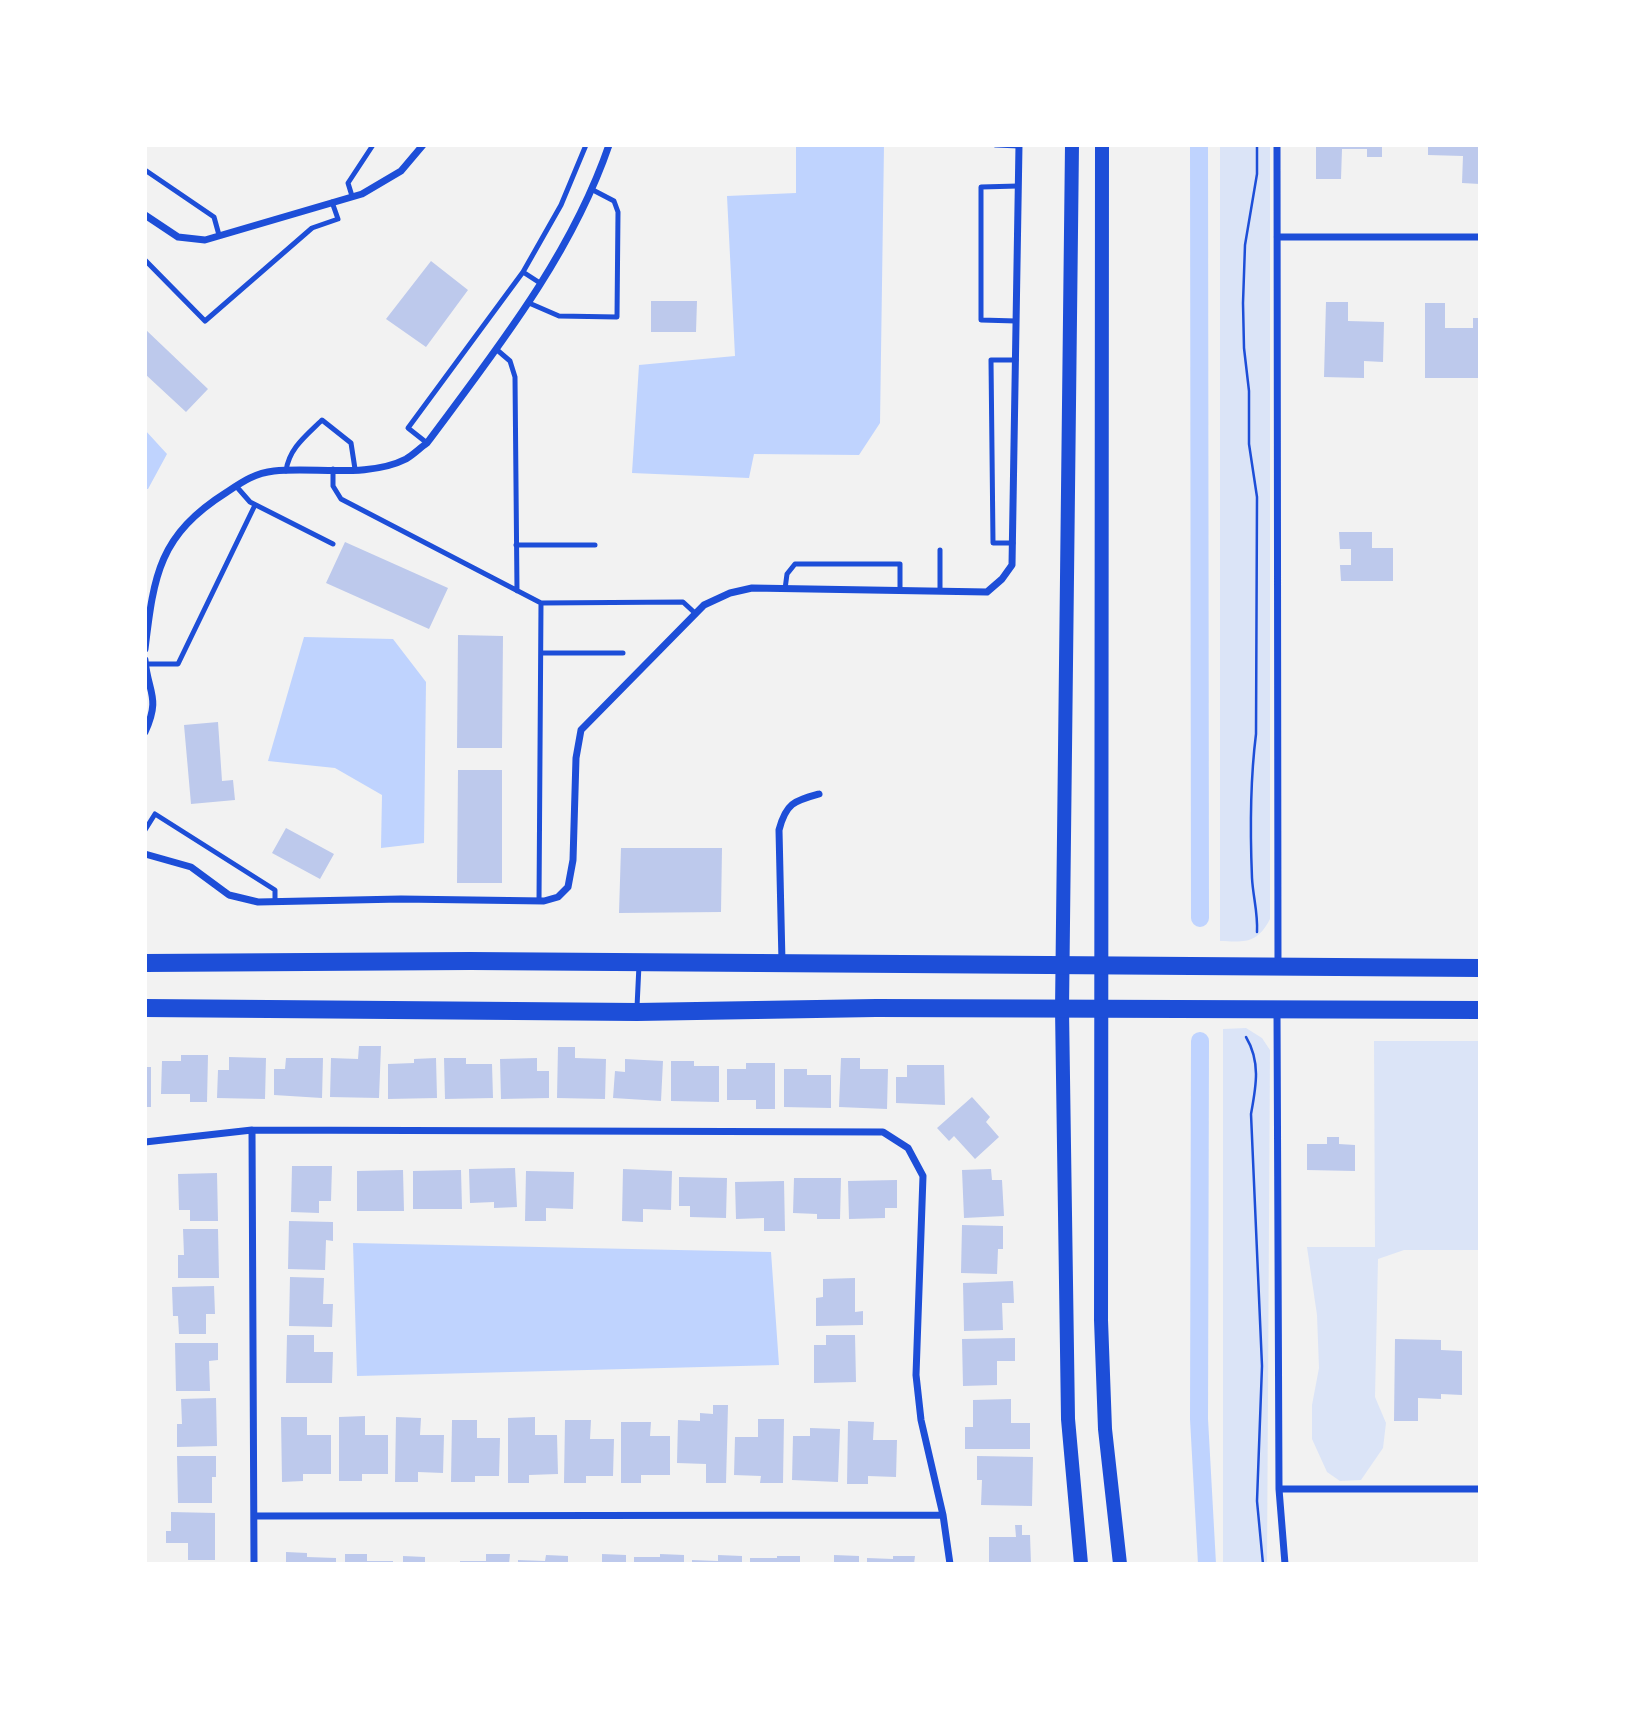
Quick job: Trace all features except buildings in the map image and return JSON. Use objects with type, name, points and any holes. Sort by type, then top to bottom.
[{"type":"highway","points":[[145,963],[782,962],[1480,968]]},
{"type":"highway","points":[[145,1008],[637,1012],[876,1008],[1480,1010]]},
{"type":"main road","points":[[1072,145],[1062,1009],[1068,1419],[1081,1564]]},
{"type":"main road","points":[[1102,145],[1101,1320],[1104,1402],[1120,1564]]},
{"type":"street","points":[[145,215],[178,237],[205,240],[362,194],[401,171],[423,145]]},
{"type":"street","points":[[145,649],[150,603],[164,553],[191,519],[236,486],[253,475],[286,471],[379,468],[407,458],[427,443],[529,303],[571,231],[609,145]]},
{"type":"street","points":[[1277,145],[1278,967]]},
{"type":"street","points":[[145,854],[191,867],[229,895],[258,902],[401,899],[542,901],[558,897],[568,887],[573,860],[576,758],[582,730],[704,605],[730,593],[752,588],[987,592],[1002,579],[1012,565],[1018,146]]},
{"type":"street","points":[[1277,237],[1480,237]]},
{"type":"street","points":[[145,663],[154,699],[152,718],[145,732]]},
{"type":"street","points":[[782,962],[779,830],[783,813],[794,801],[820,794]]},
{"type":"street","points":[[1277,1011],[1279,1489],[1285,1564]]},
{"type":"street","points":[[145,1142],[252,1130],[883,1132],[908,1148],[923,1176],[916,1376],[921,1420],[943,1515],[950,1564]]},
{"type":"street","points":[[252,1130],[254,1564]]},
{"type":"street","points":[[1279,1489],[1480,1489]]},
{"type":"street","points":[[254,1516],[943,1515]]},
{"type":"lane","points":[[352,196],[348,183],[373,145]]},
{"type":"lane","points":[[427,443],[408,428],[523,272],[561,205],[586,145]]},
{"type":"lane","points":[[996,145],[1018,146]]},
{"type":"lane","points":[[145,170],[214,217],[219,235]]},
{"type":"lane","points":[[1016,321],[981,320],[981,187],[1018,186]]},
{"type":"lane","points":[[529,303],[559,316],[617,317],[618,212],[614,201],[591,189]]},
{"type":"lane","points":[[145,260],[205,321],[312,228],[338,219],[332,202]]},
{"type":"lane","points":[[523,272],[540,283]]},
{"type":"lane","points":[[496,349],[510,361],[515,377],[517,591]]},
{"type":"lane","points":[[1013,543],[993,543],[991,360],[1016,360]]},
{"type":"lane","points":[[286,471],[293,449],[322,420],[351,443],[355,469]]},
{"type":"lane","points":[[333,470],[333,486],[341,499],[541,603],[683,602],[695,614]]},
{"type":"lane","points":[[236,486],[255,505],[333,544]]},
{"type":"lane","points":[[145,663],[178,664],[255,505]]},
{"type":"lane","points":[[516,545],[595,545]]},
{"type":"lane","points":[[940,550],[940,592]]},
{"type":"lane","points":[[785,589],[787,574],[795,564],[900,564],[900,591]]},
{"type":"lane","points":[[541,603],[542,901]]},
{"type":"lane","points":[[541,653],[623,653]]},
{"type":"lane","points":[[145,830],[155,814],[275,890],[275,902]]},
{"type":"lane","points":[[637,1012],[639,962]]},
{"type":"path","points":[[1257,145],[1258,174],[1245,245],[1243,303],[1249,391],[1249,444],[1257,497],[1256,734],[1251,771],[1252,881],[1258,912],[1258,932]]},
{"type":"path","points":[[1246,1037],[1252,1047],[1256,1071],[1251,1114],[1262,1366],[1257,1501],[1263,1564]]},
{"type":"shaded area","points":[[1220,145],[1270,145],[1270,919],[1255,937],[1237,942],[1220,941]]},
{"type":"shaded area","points":[[1246,1028],[1262,1038],[1270,1050],[1267,1564],[1223,1564],[1223,1029]]},
{"type":"shaded area","points":[[1374,1041],[1480,1041],[1480,1250],[1404,1250],[1378,1259],[1375,1397],[1386,1423],[1383,1448],[1361,1480],[1340,1481],[1327,1472],[1312,1439],[1312,1405],[1319,1368],[1317,1315],[1307,1247],[1375,1247]]},
{"type":"water","points":[[796,145],[884,145],[880,423],[859,455],[754,454],[749,478],[632,473],[639,365],[735,356],[727,196],[796,193]]},
{"type":"water","points":[[145,430],[167,454],[148,489],[145,489]]},
{"type":"water","points":[[304,637],[393,639],[426,682],[424,843],[381,848],[382,795],[335,768],[268,761]]},
{"type":"water","points":[[353,1243],[771,1252],[779,1365],[357,1376]]},
{"type":"waterway","points":[[1199,145],[1200,918]]},
{"type":"waterway","points":[[1200,1041],[1199,1419],[1207,1564]]}]
